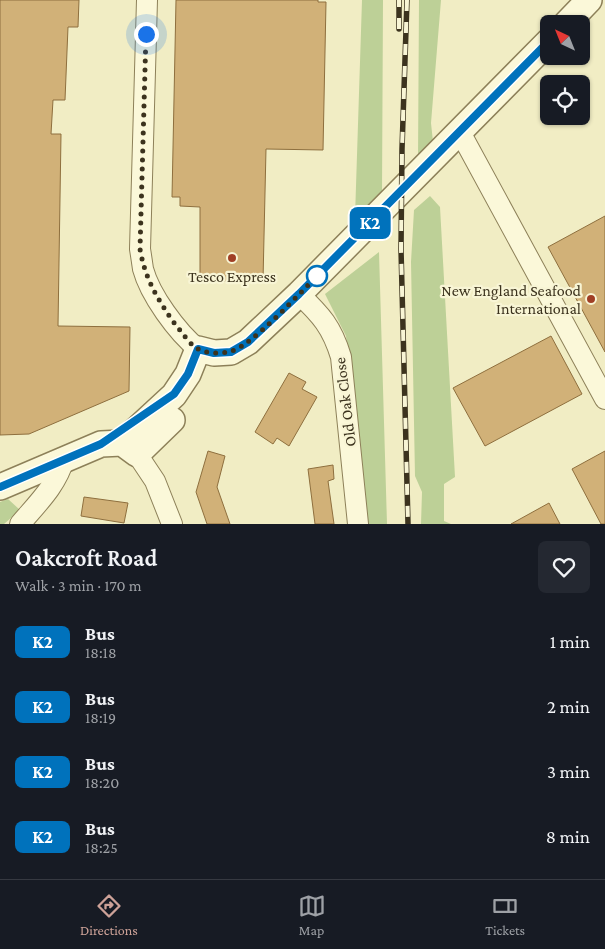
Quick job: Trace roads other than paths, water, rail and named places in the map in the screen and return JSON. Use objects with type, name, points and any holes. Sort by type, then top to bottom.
[{"type":"street","points":[[147,0],[140,249],[143,268],[151,287],[176,325],[190,342],[206,351],[231,352],[248,342],[299,294],[540,50]]},
{"type":"street","points":[[575,15],[589,0]]},
{"type":"street","points":[[460,132],[605,398]]},
{"type":"street","name":"Old Oak Close","points":[[299,294],[324,318],[335,337],[341,357],[358,524]]},
{"type":"street","points":[[130,448],[185,406],[199,384],[206,351]]},
{"type":"street","points":[[0,487],[101,444],[130,448],[155,481],[172,524]]},
{"type":"street","points":[[20,524],[51,488],[61,471],[64,459]]},
{"type":"railway","points":[[399,0],[399,29]]},
{"type":"railway","points":[[407,0],[401,249],[408,524]]},
{"type":"place","name":"Tesco Express","points":[[232,258]]},
{"type":"place","name":"New England Seafood International","points":[[591,299]]}]
